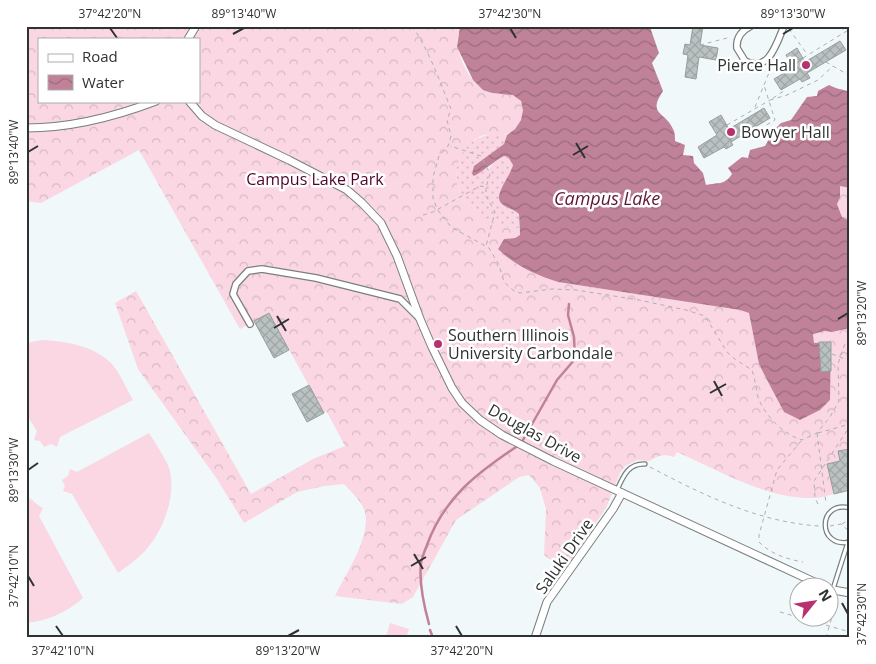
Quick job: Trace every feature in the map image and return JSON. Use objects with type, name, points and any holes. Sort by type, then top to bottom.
[{"type":"street","points":[[189,38],[196,26]]},
{"type":"street","points":[[751,26],[739,35],[736,44],[742,58],[753,64],[764,62],[771,57],[786,27]]},
{"type":"street","points":[[26,128],[90,122],[153,102]]},
{"type":"street","name":"Douglas Drive","points":[[190,102],[202,116],[215,125],[347,190],[356,196],[381,223],[397,256],[432,348],[452,388],[462,403],[480,420],[502,435],[552,461],[801,576]]},
{"type":"street","points":[[250,324],[234,294],[236,284],[248,271],[262,268],[316,278],[400,299],[420,319]]},
{"type":"street","name":"Saluki Drive","points":[[534,638],[547,602],[588,546],[619,492]]},
{"type":"lane","points":[[619,492],[622,478],[631,467],[645,464]]},
{"type":"lane","points":[[835,576],[849,542],[836,542],[827,533],[825,526],[828,515],[833,509],[841,506],[850,508]]},
{"type":"path","points":[[412,26],[424,44],[434,65],[451,109],[447,120],[452,136],[448,146],[439,156],[433,177],[433,198],[438,209],[451,227],[489,248],[499,265],[504,282],[514,291],[520,293],[552,289],[576,290],[639,300],[705,316],[727,352],[752,370],[759,398],[771,417],[780,428],[792,437],[802,440]]},
{"type":"path","points":[[832,26],[849,30]]},
{"type":"path","points":[[786,27],[807,55]]},
{"type":"path","points":[[803,58],[849,30]]},
{"type":"path","points":[[700,45],[733,37]]},
{"type":"path","points":[[826,62],[850,76]]},
{"type":"path","points":[[755,108],[773,63]]},
{"type":"path","points":[[769,100],[787,95],[818,80],[833,66]]},
{"type":"path","points":[[740,136],[742,140],[775,120],[764,85]]},
{"type":"path","points":[[727,124],[784,91],[782,89]]},
{"type":"path","points":[[448,146],[480,156],[490,174],[485,192],[493,208],[494,215],[486,246]]},
{"type":"path","points":[[423,215],[480,186],[486,187]]},
{"type":"path","points":[[850,192],[850,197]]},
{"type":"path","points":[[817,433],[830,418],[839,401],[838,364],[844,346],[850,337]]},
{"type":"path","points":[[832,354],[850,362]]},
{"type":"path","points":[[803,562],[780,556],[766,549],[759,542],[759,535],[777,470],[802,440],[817,433],[850,425]]},
{"type":"path","points":[[818,504],[814,481],[823,470],[850,425]]},
{"type":"path","points":[[817,433],[826,503]]},
{"type":"path","points":[[645,464],[736,508],[764,518],[800,525],[818,526]]},
{"type":"path","points":[[829,526],[841,524],[850,519]]},
{"type":"path","points":[[841,524],[850,532]]},
{"type":"path","points":[[850,602],[847,615],[850,625]]},
{"type":"path","points":[[780,612],[788,614]]},
{"type":"path","points":[[826,638],[829,626],[850,632]]},
{"type":"green space","name":"Campus Lake Park","points":[[26,26],[460,26],[457,40],[458,49],[469,75],[479,86],[491,93],[511,94],[517,97],[523,108],[520,120],[513,130],[504,135],[484,135],[476,139],[464,151],[457,166],[456,174],[459,190],[468,205],[489,222],[500,226],[519,228],[520,235],[515,238],[504,239],[498,248],[518,265],[558,282],[740,310],[749,313],[759,364],[784,412],[800,420],[820,410],[830,400],[831,342],[814,343],[813,334],[850,328],[850,459],[827,464],[834,494],[820,498],[797,497],[761,489],[677,452],[674,457],[666,455],[649,461],[638,460],[625,466],[620,473],[606,508],[570,561],[556,564],[544,555],[546,509],[540,488],[529,475],[519,477],[456,520],[413,597],[402,604],[335,596],[356,555],[364,533],[365,512],[359,500],[344,484],[324,486],[297,492],[244,523],[217,479],[138,369],[115,303],[136,291],[251,494],[313,459],[345,446],[327,412],[324,413],[269,313],[240,329],[139,150],[41,203],[26,201]]},
{"type":"green space","points":[[494,134],[507,135],[504,144],[474,166],[488,169],[497,160],[504,156],[508,157],[513,165],[500,191],[499,201],[519,214],[519,228],[495,226],[477,216],[466,204],[459,190],[456,175],[458,161],[464,148],[476,139]]},
{"type":"green space","points":[[840,186],[850,188],[850,221],[842,217],[837,204],[840,198]]},
{"type":"green space","points":[[42,340],[79,346],[104,357],[117,371],[133,400],[60,437],[57,447],[51,444],[44,447],[40,441],[34,440],[37,431],[26,414],[26,343]]},
{"type":"green space","points":[[149,433],[164,457],[170,471],[171,493],[169,504],[166,516],[156,537],[142,554],[118,573],[72,494],[63,491],[65,486],[62,480],[68,476],[70,469],[77,472]]},
{"type":"green space","points":[[27,497],[43,508],[39,516],[83,598],[57,615],[26,623]]},
{"type":"green space","points":[[390,623],[409,629],[407,635],[412,638],[380,638],[387,634]]},
{"type":"water","name":"Campus Lake","points":[[460,26],[651,26],[659,53],[652,63],[663,91],[657,109],[670,123],[675,133],[675,141],[685,145],[683,155],[693,156],[694,163],[703,173],[706,185],[721,183],[729,178],[732,174],[728,168],[742,157],[748,158],[750,150],[765,146],[769,139],[778,140],[773,131],[781,123],[791,120],[807,97],[817,96],[818,91],[829,85],[850,92],[850,188],[840,186],[840,198],[837,204],[842,217],[850,221],[850,328],[813,334],[814,343],[831,342],[830,400],[820,410],[800,420],[784,412],[759,364],[749,313],[740,310],[558,282],[526,269],[498,249],[504,239],[515,238],[520,235],[519,214],[499,201],[500,191],[513,165],[508,157],[504,156],[474,176],[472,174],[474,166],[504,144],[507,135],[515,129],[521,120],[523,110],[521,101],[513,95],[483,90],[473,80],[457,47]]},
{"type":"building","points":[[693,26],[703,26],[700,45],[718,48],[716,60],[699,57],[696,79],[685,77],[688,55],[683,54],[685,44],[690,45]]},
{"type":"building","name":"Pierce Hall","points":[[840,41],[846,50],[807,73],[810,78],[802,82],[800,79],[781,90],[774,79],[793,68],[786,55],[797,48],[805,62]]},
{"type":"building","name":"Bowyer Hall","points":[[764,108],[770,118],[731,142],[733,145],[726,149],[724,147],[704,158],[698,147],[717,135],[709,122],[721,115],[729,129]]},
{"type":"building","points":[[269,313],[289,350],[274,358],[254,321]]},
{"type":"building","points":[[819,342],[831,342],[831,371],[821,372]]},
{"type":"building","points":[[309,385],[324,413],[307,422],[292,394]]},
{"type":"building","points":[[850,449],[850,490],[834,494],[827,464],[840,461],[838,451]]},
{"type":"waterway","points":[[523,440],[557,380],[575,359],[574,337],[568,315],[569,304]]},
{"type":"waterway","points":[[429,624],[422,594],[421,563],[434,528],[452,500],[463,488],[516,447]]},
{"type":"waterway","points":[[430,630],[433,638]]},
{"type":"place","name":"Pierce Hall","points":[[806,65]]},
{"type":"place","name":"Bowyer Hall","points":[[731,132]]},
{"type":"place","name":"Southern Illinois University Carbondale","points":[[438,344]]}]
